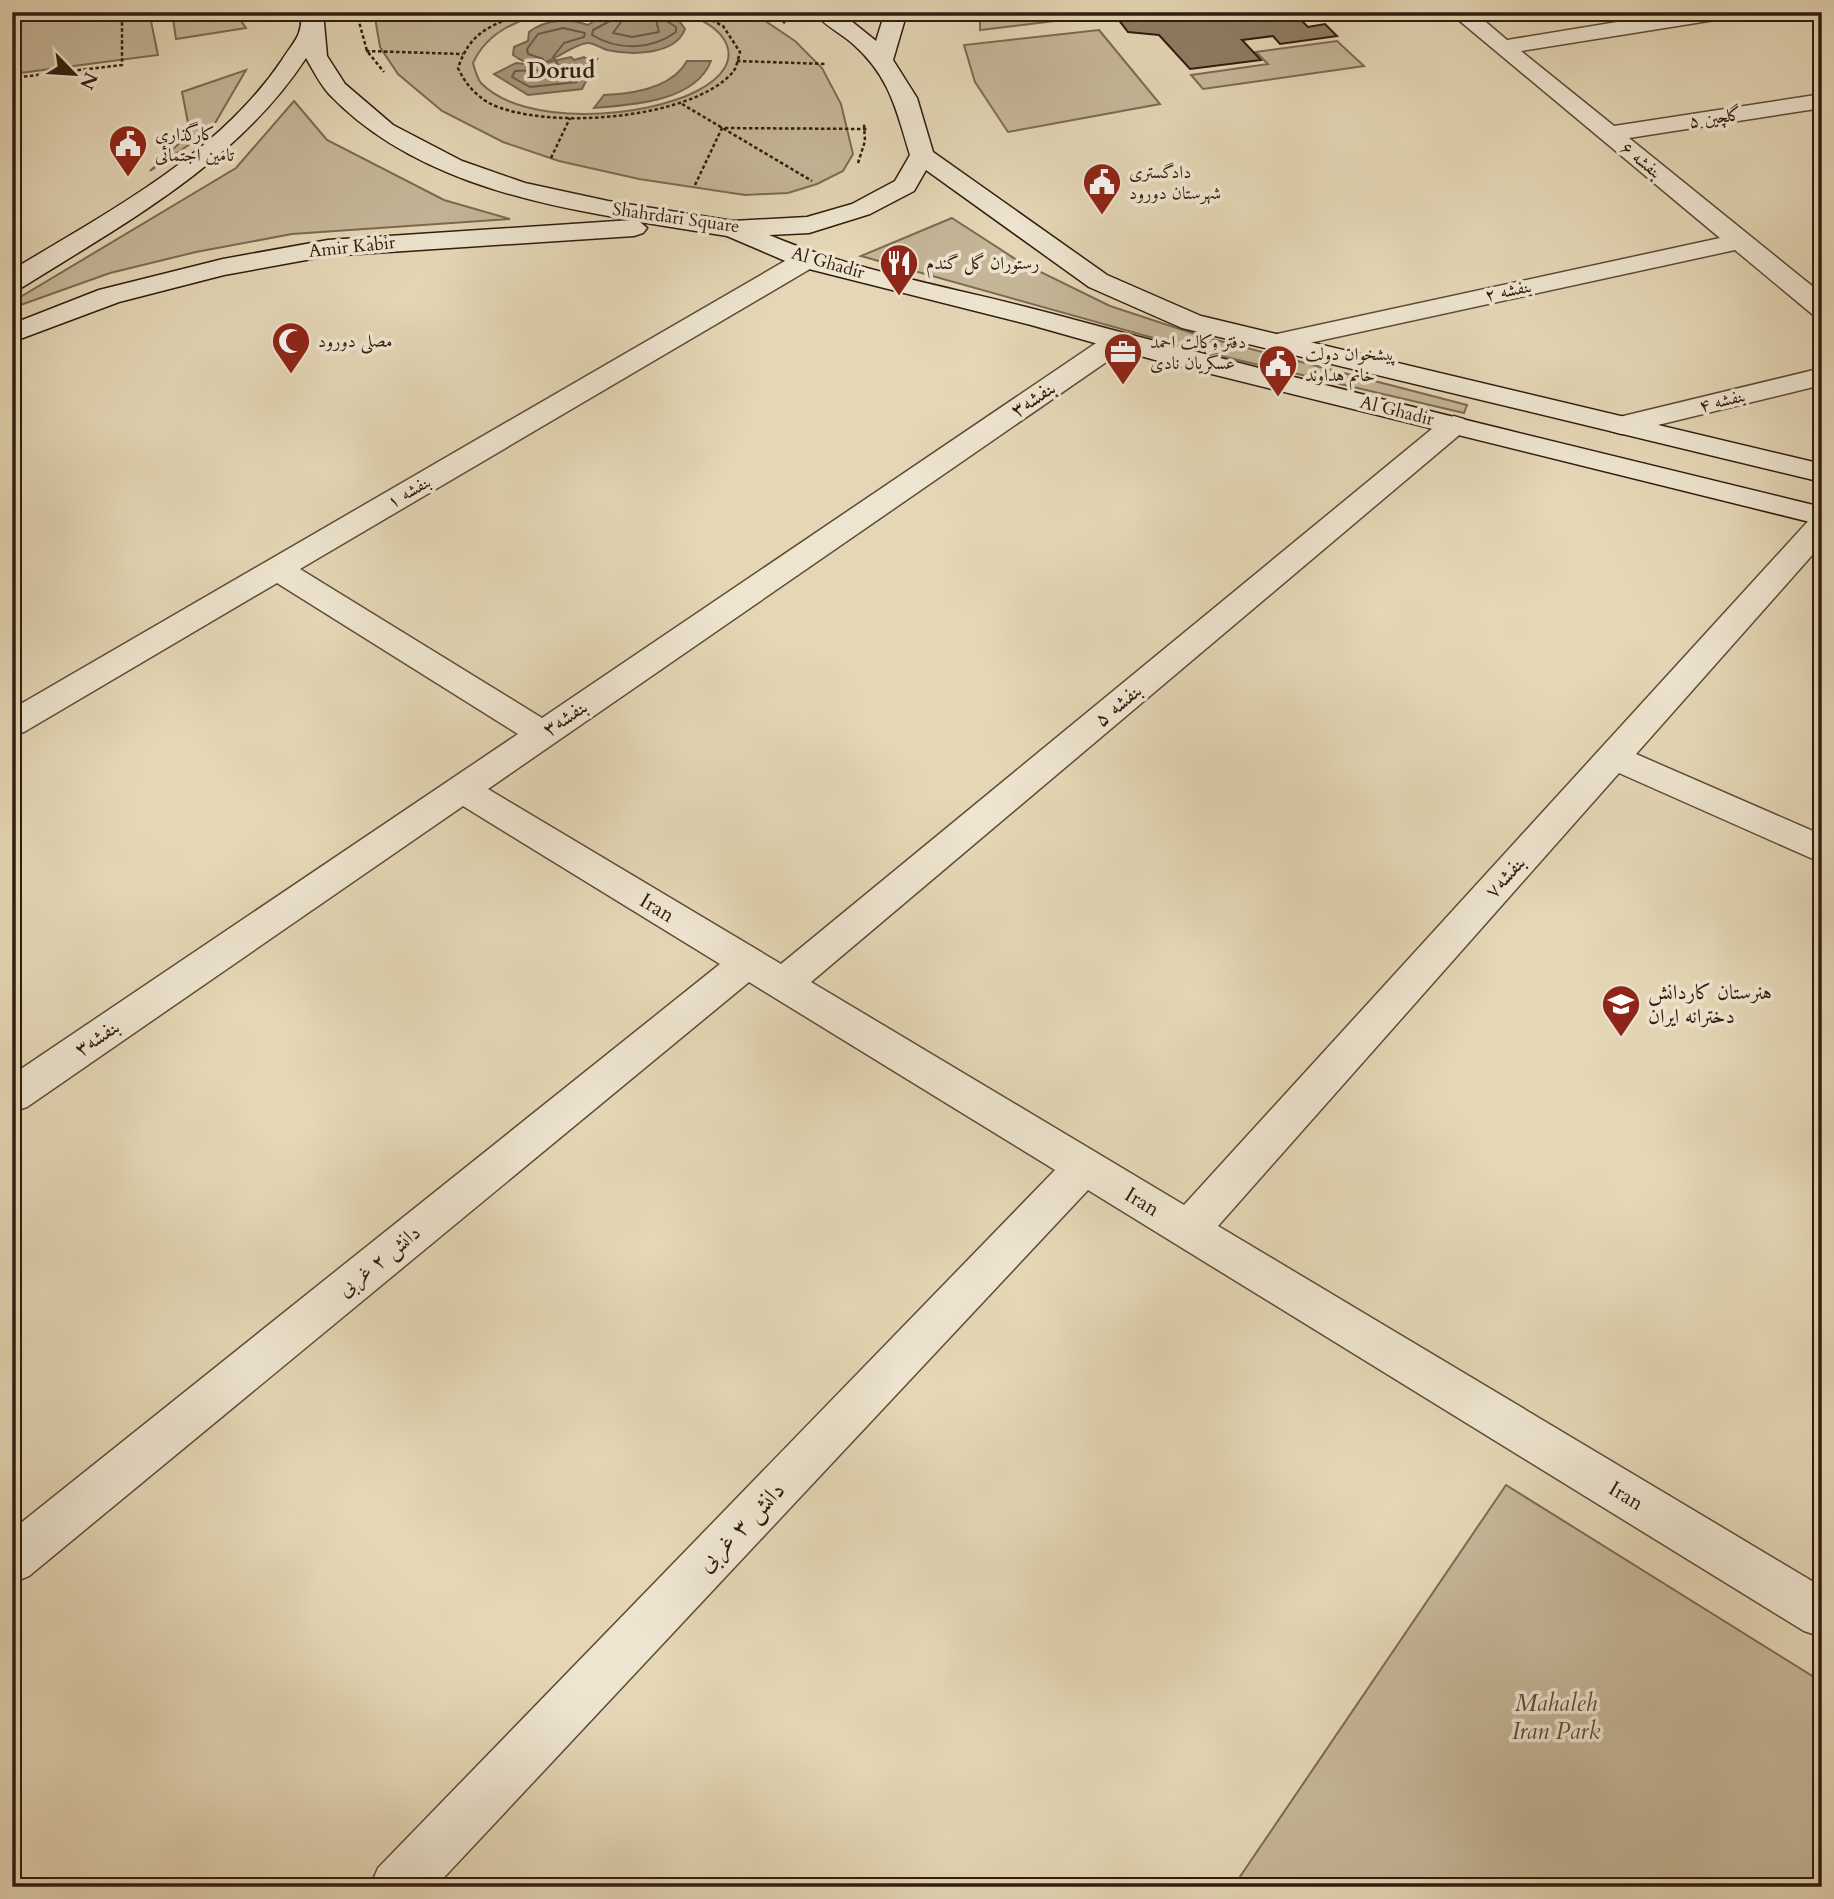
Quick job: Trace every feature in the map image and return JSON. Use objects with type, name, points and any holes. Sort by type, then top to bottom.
[{"type":"street","points":[[825,12],[850,28],[882,59],[905,99],[918,143]]},
{"type":"street","points":[[882,59],[897,12]]},
{"type":"street","name":"بنفشه ۶","points":[[1460,12],[1822,308]]},
{"type":"street","points":[[1503,47],[1721,12]]},
{"type":"street","points":[[12,282],[138,204],[209,154],[258,106],[310,25]]},
{"type":"street","name":"Shahrdari Square","points":[[310,25],[316,56],[336,88],[384,130],[453,166],[518,189],[608,209],[733,229],[808,225],[861,209],[905,186],[918,143]]},
{"type":"street","name":"گلچین ۵","points":[[1609,134],[1822,101]]},
{"type":"street","name":"Al Ghadir","points":[[918,143],[1098,281],[1192,322],[1822,473]]},
{"type":"street","name":"Amir Kabir","points":[[12,334],[109,296],[223,267],[328,248],[704,224]]},
{"type":"street","name":"Al Ghadir","points":[[733,229],[806,260],[1118,341],[1822,516]]},
{"type":"street","name":"بنفشه ۲","points":[[1277,342],[1740,241]]},
{"type":"street","name":"بنفشه ۱","points":[[12,724],[806,260]]},
{"type":"street","name":"بنفشه۳","points":[[12,1096],[1118,341]]},
{"type":"street","name":"بنفشه ۴","points":[[1621,425],[1822,376]]},
{"type":"street","name":"بنفشه ۵","points":[[765,974],[1454,425]]},
{"type":"street","name":"بنفشه۷","points":[[1188,1230],[1822,525]]},
{"type":"street","points":[[277,569],[543,734]]},
{"type":"street","points":[[1613,757],[1822,850]]},
{"type":"street","name":"Iran","points":[[461,789],[1822,1614]]},
{"type":"street","name":"دانش ۲ غربی","points":[[12,1560],[765,974]]},
{"type":"street","name":"دانش ۳ غربی","points":[[397,1887],[1084,1167]]},
{"type":"path","points":[[12,15],[36,12]]},
{"type":"path","points":[[12,78],[122,65],[122,12]]},
{"type":"path","points":[[357,12],[367,51],[388,77]]},
{"type":"path","points":[[522,12],[487,28],[465,47],[458,68],[469,88],[495,104],[536,116],[585,119],[636,115],[682,104],[714,89],[734,71],[740,52],[733,34],[713,18],[696,12]]},
{"type":"path","points":[[768,12],[788,25]]},
{"type":"path","points":[[310,25],[367,51],[463,54]]},
{"type":"path","points":[[737,61],[832,65],[824,56]]},
{"type":"path","points":[[682,104],[861,209]]},
{"type":"path","points":[[824,188],[855,168],[862,155],[865,129],[863,117]]},
{"type":"path","points":[[678,220],[722,128]]},
{"type":"path","points":[[722,128],[865,129],[918,143]]},
{"type":"green space","points":[[12,12],[149,12],[158,55],[12,74]]},
{"type":"green space","points":[[172,12],[235,12],[246,28],[176,39]]},
{"type":"green space","points":[[374,12],[551,12],[516,23],[495,35],[486,43],[473,63],[476,74],[481,83],[501,97],[526,107],[586,114],[617,112],[675,100],[697,91],[714,80],[725,68],[727,45],[720,34],[695,17],[677,12],[752,12],[795,41],[822,68],[841,104],[853,154],[843,171],[817,184],[788,193],[745,195],[639,179],[559,161],[503,142],[442,111],[398,74],[380,47]]},
{"type":"green space","points":[[952,12],[1074,12],[1079,18],[980,30],[980,17],[950,15]]},
{"type":"green space","points":[[1099,30],[1160,104],[1008,132],[975,82],[964,45]]},
{"type":"green space","points":[[1337,41],[1364,66],[1203,89],[1191,75],[1268,64],[1256,52]]},
{"type":"green space","points":[[246,70],[211,130],[150,171],[190,133],[182,92]]},
{"type":"green space","points":[[294,101],[327,140],[444,200],[510,219],[292,234],[196,252],[110,273],[12,308],[12,302],[236,168]]},
{"type":"green space","points":[[952,218],[1020,262],[1110,306],[1201,336],[1467,405],[1464,413],[1200,351],[861,256]]},
{"type":"green space","name":"Mahaleh Iran Park","points":[[1506,1485],[1822,1682],[1822,1887],[1233,1887]]},
{"type":"water","points":[[621,12],[665,14],[680,22],[685,29],[680,38],[672,44],[651,52],[617,52],[589,43],[543,62],[524,61],[513,55],[514,47],[528,41],[529,32],[543,24],[573,21],[588,25],[597,19]]},
{"type":"water","points":[[571,57],[574,60],[584,57],[590,61],[597,59],[582,89],[528,95],[494,74],[516,63],[535,65]]},
{"type":"water","points":[[687,61],[711,61],[703,75],[677,93],[643,103],[594,108],[604,95],[639,91],[672,78]]},
{"type":"building","points":[[1128,12],[1293,12],[1308,27],[1325,24],[1337,36],[1280,44],[1273,36],[1242,40],[1261,60],[1190,69],[1159,35],[1128,32],[1118,19]]},
{"type":"place","name":"کارگذاری تامین اجتمائی","points":[[128,178]]},
{"type":"place","name":"دادگستری شهرستان دورود","points":[[1102,216]]},
{"type":"place","name":"رستوران گل گندم","points":[[899,297]]},
{"type":"place","name":"مصلی دورود","points":[[291,375]]},
{"type":"place","name":"دفتر وکالت احمد عسگریان نادی","points":[[1123,386]]},
{"type":"place","name":"پیشخوان دولت خانم هداوند","points":[[1278,398]]},
{"type":"place","name":"هنرستان کاردانش دخترانه ایران","points":[[1621,1038]]},
{"type":"district","name":"Dorud","points":[[561,70]]}]
